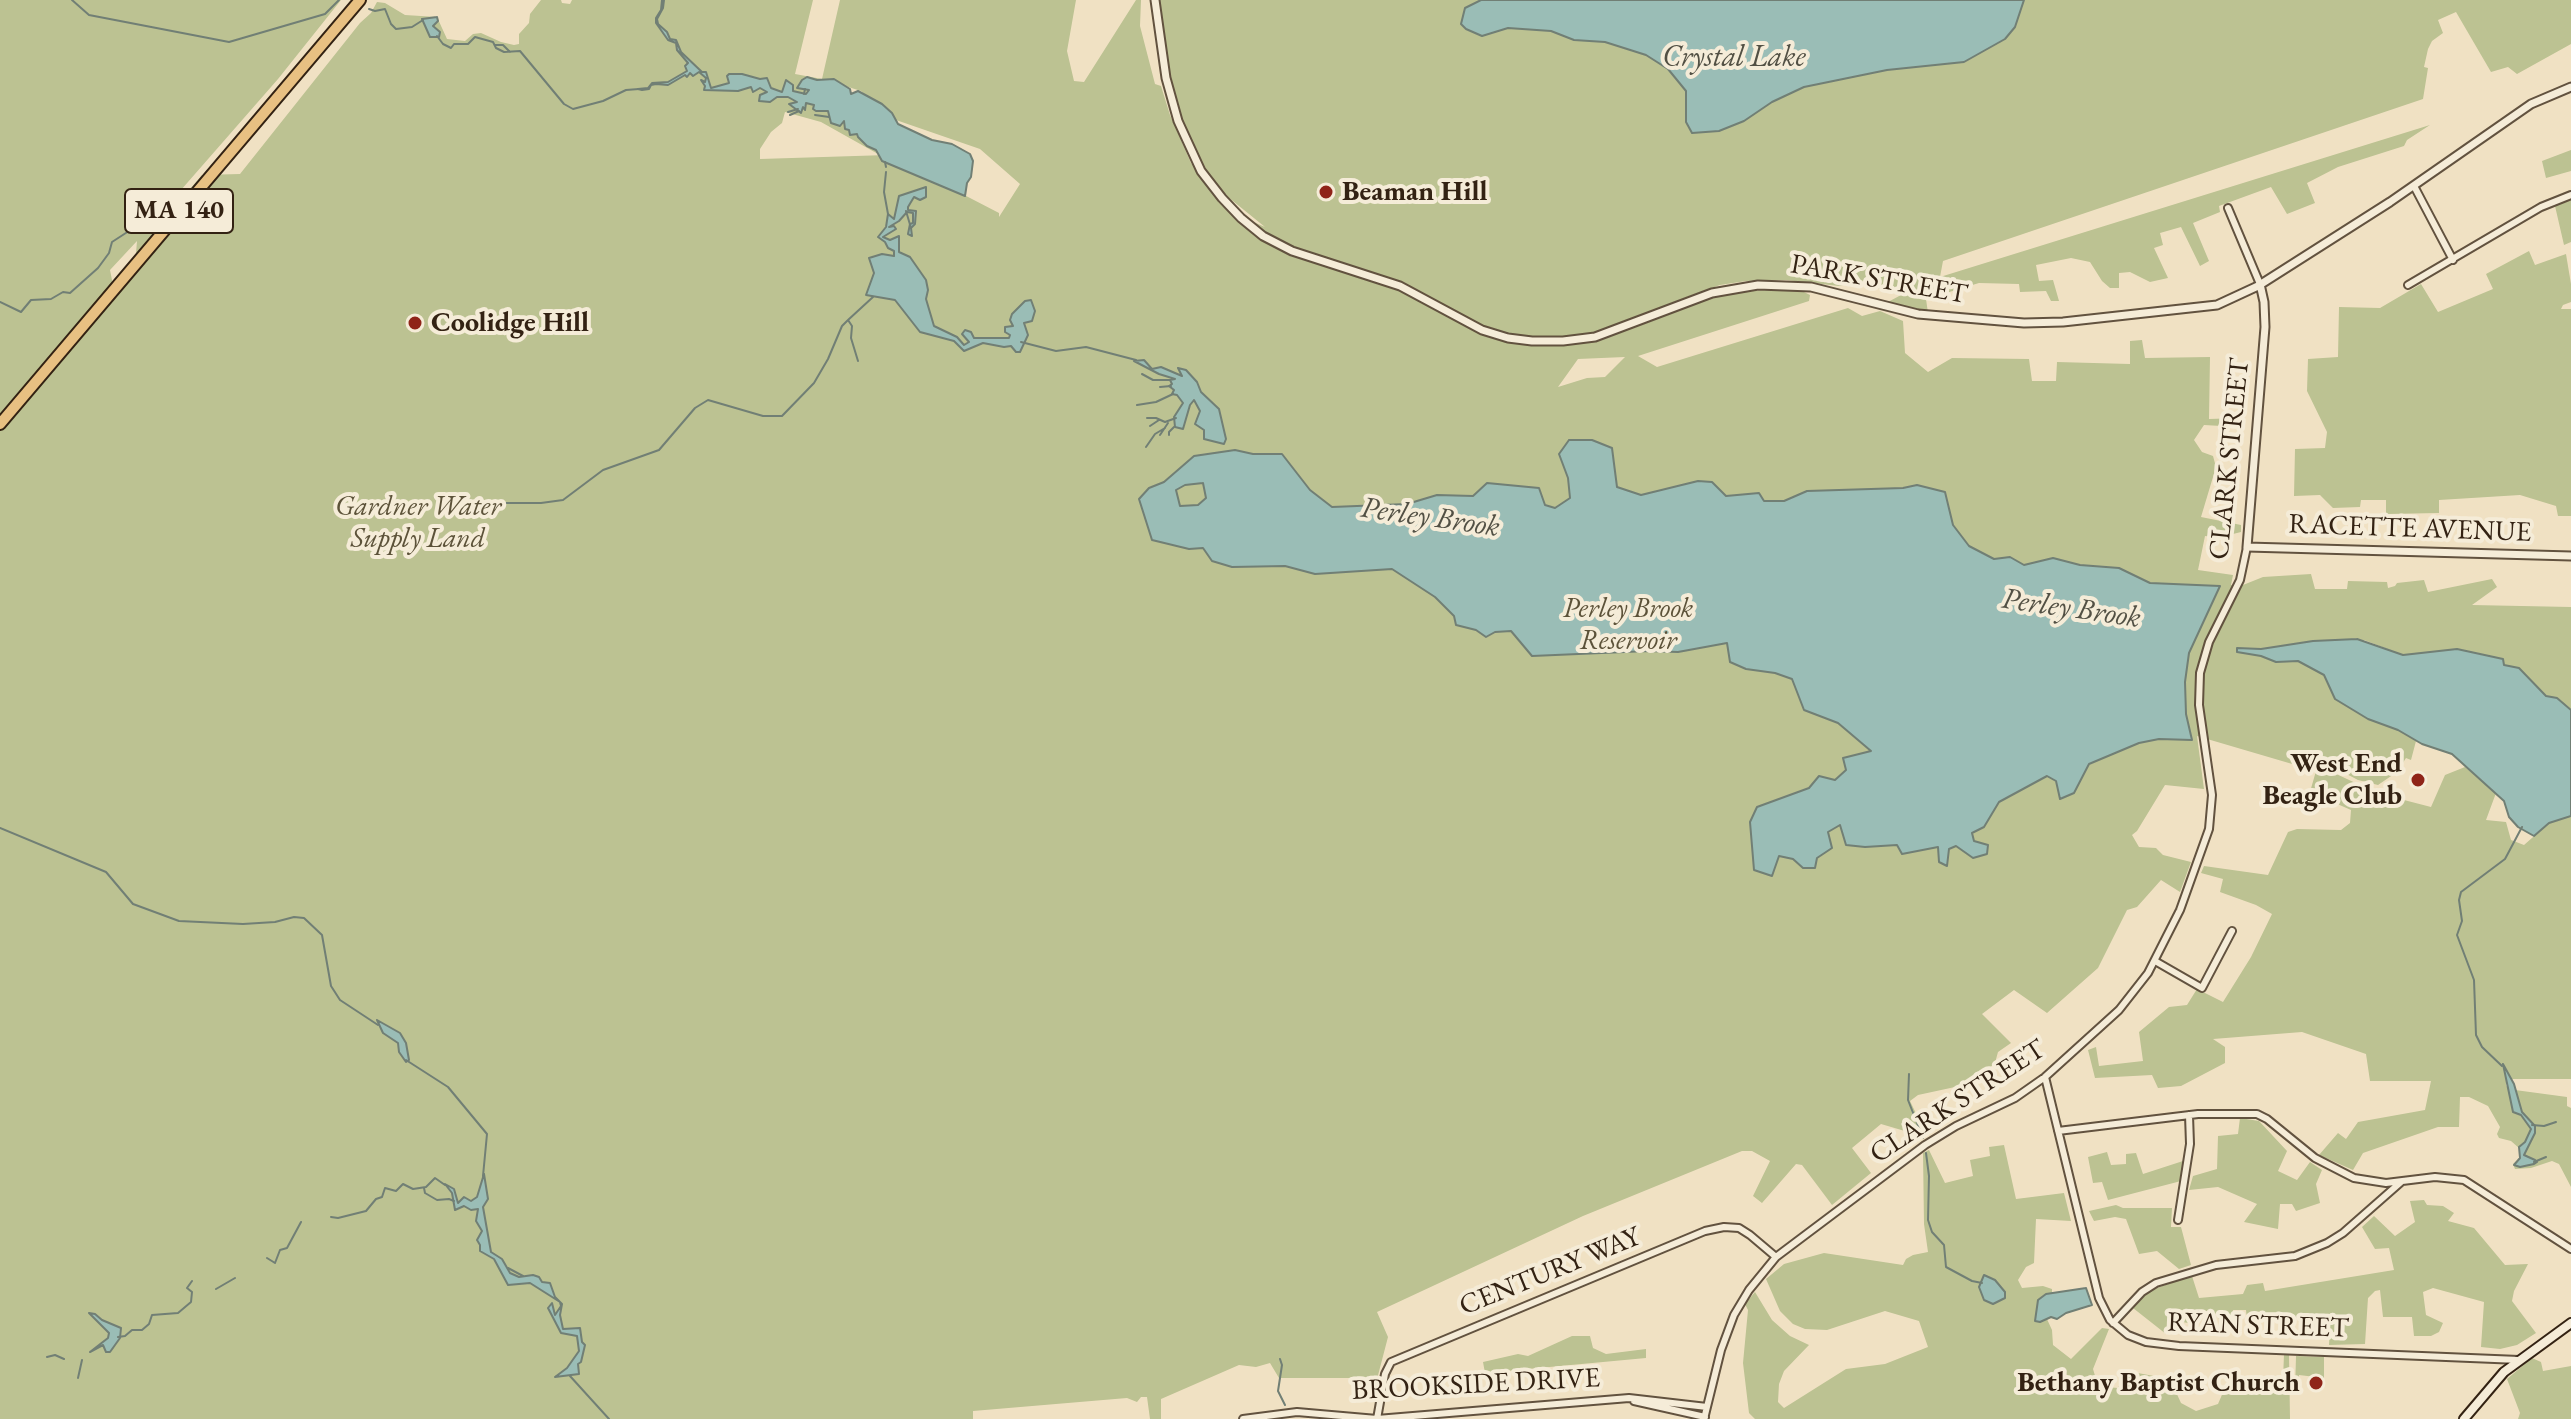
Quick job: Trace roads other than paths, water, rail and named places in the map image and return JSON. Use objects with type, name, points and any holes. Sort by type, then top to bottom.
[{"type":"highway","name":"MA 140","points":[[0,424],[360,0]]},
{"type":"main road","points":[[2464,1419],[2485,1391],[2519,1360],[2571,1323]]},
{"type":"street","name":"PARK STREET","points":[[1155,0],[1166,78],[1192,155],[1227,204],[1247,223],[1285,248],[1408,289],[1482,330],[1532,341],[1595,337],[1703,295],[1748,286],[1811,287],[1923,314],[2043,323],[2214,306],[2229,302],[2260,284],[2414,186],[2528,106],[2571,87]]},
{"type":"street","points":[[2414,186],[2453,260]]},
{"type":"street","points":[[2408,285],[2541,207],[2571,195]]},
{"type":"street","points":[[2228,208],[2260,284]]},
{"type":"street","name":"CLARK STREET","points":[[1705,1418],[1721,1350],[1734,1315],[1749,1290],[1776,1257],[1933,1140],[2015,1098],[2045,1077],[2119,1010],[2155,961],[2180,910],[2209,829],[2212,798],[2199,705],[2200,673],[2209,642],[2239,582],[2247,547],[2265,327],[2264,296],[2260,284]]},
{"type":"street","name":"RACETTE AVENUE","points":[[2247,547],[2571,556]]},
{"type":"street","points":[[2155,961],[2202,988],[2232,931]]},
{"type":"street","points":[[2045,1077],[2099,1298],[2113,1323],[2142,1292],[2156,1283],[2216,1265],[2295,1256],[2327,1243],[2349,1229],[2401,1182]]},
{"type":"street","points":[[2058,1131],[2189,1115],[2257,1114],[2309,1154],[2342,1173],[2367,1181],[2401,1182],[2444,1176],[2464,1180],[2571,1249]]},
{"type":"street","points":[[2178,1220],[2187,1173],[2189,1115]]},
{"type":"street","name":"CENTURY WAY","points":[[1377,1419],[1385,1374],[1391,1362],[1705,1231],[1739,1228],[1776,1257]]},
{"type":"street","name":"RYAN STREET","points":[[2113,1323],[2133,1338],[2173,1346],[2519,1360]]},
{"type":"street","name":"BROOKSIDE DRIVE","points":[[1243,1419],[1297,1412],[1377,1419],[1642,1398],[1707,1407]]},
{"type":"street","name":"BROOKSIDE DRIVE","points":[[1615,1399],[1705,1418]]},
{"type":"water","points":[[662,0],[663,8],[657,19],[658,24],[670,39],[676,40],[681,52],[702,72],[706,72],[711,88],[729,83],[729,74],[742,74],[767,78],[771,88],[782,92],[786,80],[793,85],[793,91],[806,94],[809,90],[797,88],[807,77],[834,79],[850,89],[851,94],[858,91],[882,104],[898,124],[970,154],[973,161],[965,196],[882,161],[876,150],[867,146],[857,134],[850,135],[844,121],[840,126],[831,123],[828,111],[816,111],[814,105],[806,103],[801,113],[789,104],[797,102],[788,97],[777,97],[770,102],[759,101],[760,95],[767,92],[760,88],[753,92],[751,87],[738,91],[704,90],[701,80],[705,82],[706,78],[699,72],[693,76],[690,73],[687,77],[685,75],[668,85],[656,84],[649,89],[638,89],[648,88],[652,83],[668,82],[687,71],[685,66],[688,63],[677,50],[676,43],[668,40],[656,23],[656,18],[661,10]]},
{"type":"water","name":"Crystal Lake","points":[[1481,0],[2024,0],[2015,27],[2005,39],[1964,62],[1887,70],[1804,87],[1772,102],[1744,121],[1719,131],[1692,133],[1686,122],[1686,91],[1668,69],[1646,55],[1605,42],[1574,40],[1551,31],[1508,28],[1482,36],[1461,24],[1465,8]]},
{"type":"water","points":[[437,17],[438,21],[433,26],[440,32],[439,37],[430,37],[422,19]]},
{"type":"water","points":[[926,187],[926,197],[920,200],[914,197],[908,207],[908,210],[916,211],[912,236],[908,234],[913,213],[907,212],[889,227],[896,229],[883,237],[890,240],[899,236],[899,252],[910,257],[926,280],[926,299],[934,326],[957,337],[964,345],[969,342],[962,334],[965,330],[971,332],[974,338],[1009,338],[1005,327],[1013,326],[1010,320],[1012,314],[1025,301],[1031,300],[1035,311],[1032,321],[1024,323],[1028,335],[1020,352],[1011,346],[983,343],[964,351],[954,341],[920,332],[895,300],[866,295],[874,273],[869,258],[882,254],[894,256],[894,251],[878,237],[886,227],[888,214],[894,219],[899,196]]},
{"type":"water","points":[[1144,360],[1152,369],[1161,367],[1182,376],[1178,368],[1186,370],[1201,392],[1219,409],[1226,439],[1224,444],[1204,439],[1204,430],[1195,424],[1200,411],[1194,400],[1183,429],[1175,427],[1174,417],[1183,403],[1172,394],[1174,390],[1169,386],[1172,384],[1170,380],[1175,379],[1159,374],[1134,361]]},
{"type":"water","name":"Perley Brook Reservoir","points":[[1569,440],[1592,440],[1612,448],[1617,487],[1641,495],[1698,481],[1712,482],[1726,496],[1759,493],[1764,501],[1784,501],[1807,491],[1917,485],[1945,492],[1953,525],[1969,546],[1994,559],[2010,557],[2024,565],[2053,558],[2080,565],[2119,568],[2150,583],[2220,586],[2189,653],[2185,682],[2186,714],[2192,740],[2159,739],[2139,743],[2089,764],[2074,793],[2060,799],[2056,781],[2047,776],[1999,802],[1984,827],[1972,833],[1974,841],[1988,845],[1987,854],[1973,858],[1956,846],[1949,849],[1947,866],[1939,862],[1938,847],[1902,854],[1897,845],[1846,845],[1840,825],[1828,832],[1832,848],[1817,858],[1815,868],[1803,868],[1793,859],[1779,856],[1772,876],[1754,870],[1750,822],[1757,807],[1809,788],[1819,776],[1835,780],[1846,770],[1843,758],[1871,751],[1838,723],[1804,710],[1792,679],[1746,669],[1730,662],[1727,643],[1678,652],[1532,656],[1511,631],[1495,632],[1486,637],[1476,630],[1456,625],[1454,616],[1435,597],[1392,569],[1315,574],[1285,566],[1232,567],[1212,561],[1203,548],[1189,549],[1152,540],[1139,499],[1149,488],[1164,482],[1194,456],[1235,450],[1253,454],[1282,454],[1310,490],[1332,507],[1407,504],[1437,495],[1473,496],[1487,483],[1539,488],[1545,505],[1555,508],[1570,498],[1568,478],[1559,454]],"holes":[[[1203,483],[1206,498],[1198,505],[1180,506],[1176,490],[1185,485]]]},
{"type":"water","points":[[2357,639],[2403,655],[2457,649],[2503,659],[2504,665],[2519,668],[2546,696],[2557,698],[2571,710],[2571,816],[2549,823],[2534,836],[2518,827],[2509,817],[2504,801],[2452,754],[2368,719],[2335,699],[2324,675],[2298,661],[2276,662],[2237,652],[2237,648],[2261,649],[2313,641]]},
{"type":"water","points":[[377,1020],[400,1033],[406,1043],[409,1060],[406,1062],[399,1052],[398,1043],[383,1033]]},
{"type":"water","points":[[2503,1064],[2514,1084],[2522,1112],[2535,1126],[2535,1133],[2524,1155],[2535,1160],[2537,1162],[2534,1164],[2514,1165],[2520,1158],[2519,1147],[2531,1129],[2521,1115],[2513,1112]]},
{"type":"water","points":[[484,1174],[488,1199],[483,1207],[491,1252],[502,1259],[510,1273],[519,1277],[533,1275],[542,1282],[550,1283],[560,1302],[530,1283],[508,1285],[494,1259],[480,1251],[477,1240],[482,1231],[476,1221],[478,1209],[471,1210],[464,1206],[455,1210],[452,1193],[445,1184],[454,1189],[458,1203],[464,1197],[471,1201],[477,1197]]},
{"type":"water","points":[[1984,1275],[1995,1280],[2005,1292],[2005,1298],[1993,1304],[1984,1300],[1979,1287]]},
{"type":"water","points":[[2086,1288],[2092,1305],[2057,1319],[2051,1317],[2035,1321],[2038,1300],[2046,1294]]},
{"type":"water","points":[[560,1302],[563,1329],[580,1328],[585,1345],[578,1364],[579,1374],[555,1377],[567,1368],[579,1351],[577,1336],[561,1333],[548,1308],[552,1303],[555,1315]]},
{"type":"water","points":[[89,1313],[121,1328],[120,1338],[110,1352],[106,1352],[103,1345],[90,1352],[108,1338],[109,1333]]},
{"type":"waterway","points":[[72,0],[89,15],[229,42],[325,14],[339,0]]},
{"type":"waterway","points":[[369,9],[385,9],[396,29],[412,27],[423,20]]},
{"type":"waterway","points":[[437,36],[451,48],[454,44],[468,44],[475,37],[493,42],[496,48],[504,52],[520,51],[564,104],[573,109],[603,101],[626,90],[639,89]]},
{"type":"waterway","points":[[495,45],[503,45],[510,52]]},
{"type":"waterway","points":[[804,94],[805,89]]},
{"type":"waterway","points":[[788,112],[798,109]]},
{"type":"waterway","points":[[790,115],[799,111]]},
{"type":"waterway","points":[[815,115],[829,117]]},
{"type":"waterway","points":[[885,162],[886,167]]},
{"type":"waterway","points":[[886,172],[884,192],[888,214]]},
{"type":"waterway","points":[[906,211],[911,228]]},
{"type":"waterway","points":[[0,302],[21,312],[31,300],[51,299],[63,292],[70,293],[98,268],[109,253],[112,242],[132,229],[147,226]]},
{"type":"waterway","points":[[858,361],[851,338],[852,326],[848,320],[873,297]]},
{"type":"waterway","points":[[443,503],[541,503],[563,500],[603,470],[659,450],[695,408],[708,400],[763,416],[782,416],[814,383],[842,326],[848,320]]},
{"type":"waterway","name":"Perley Brook","points":[[1021,342],[1056,351],[1086,347],[1136,360]]},
{"type":"waterway","points":[[1142,374],[1153,380],[1170,380]]},
{"type":"waterway","points":[[1160,387],[1171,386]]},
{"type":"waterway","points":[[1137,405],[1156,402],[1173,394]]},
{"type":"waterway","points":[[1147,418],[1165,422],[1176,418]]},
{"type":"waterway","points":[[1150,426],[1159,420]]},
{"type":"waterway","points":[[1160,435],[1168,423]]},
{"type":"waterway","points":[[1169,435],[1174,427]]},
{"type":"waterway","points":[[1146,447],[1155,434],[1165,428]]},
{"type":"waterway","name":"Perley Brook","points":[[2502,1066],[2482,1047],[2476,1035],[2474,980],[2457,935],[2462,921],[2459,900],[2461,892],[2505,859],[2522,827]]},
{"type":"waterway","points":[[0,828],[106,872],[133,904],[179,921],[243,924],[304,918],[322,935],[331,986],[340,1000],[378,1025]]},
{"type":"waterway","points":[[406,1060],[448,1087],[487,1134],[483,1176]]},
{"type":"waterway","points":[[1909,1074],[1908,1100],[1923,1138]]},
{"type":"waterway","points":[[2532,1125],[2544,1126],[2556,1122]]},
{"type":"waterway","points":[[1926,1153],[1928,1220],[1932,1232],[1944,1245],[1946,1267],[1982,1283]]},
{"type":"waterway","name":"Perley Brook","points":[[2534,1162],[2546,1157]]},
{"type":"waterway","points":[[331,1217],[366,1211],[376,1199],[382,1197],[385,1188],[396,1191],[403,1184],[413,1189],[426,1187],[435,1178],[445,1185]]},
{"type":"waterway","points":[[424,1188],[425,1193],[437,1200],[454,1201]]},
{"type":"waterway","points":[[267,1258],[275,1263],[280,1250],[287,1248],[301,1222]]},
{"type":"waterway","points":[[508,1268],[523,1276]]},
{"type":"waterway","points":[[216,1289],[235,1278]]},
{"type":"waterway","points":[[118,1337],[132,1330],[142,1330],[149,1324],[152,1315],[178,1313],[191,1302],[192,1292],[187,1288],[192,1281]]},
{"type":"waterway","points":[[47,1357],[55,1355],[64,1359]]},
{"type":"waterway","points":[[1280,1359],[1278,1391],[1285,1405]]},
{"type":"waterway","points":[[78,1378],[82,1360]]},
{"type":"waterway","points":[[570,1376],[609,1419]]},
{"type":"place","name":"Beaman Hill","points":[[1326,192]]},
{"type":"place","name":"Coolidge Hill","points":[[415,323]]},
{"type":"place","name":"West End Beagle Club","points":[[2418,780]]},
{"type":"place","name":"Bethany Baptist Church","points":[[2316,1383]]},
{"type":"park label","name":"Gardner Water Supply Land","points":[[418,523]]}]
